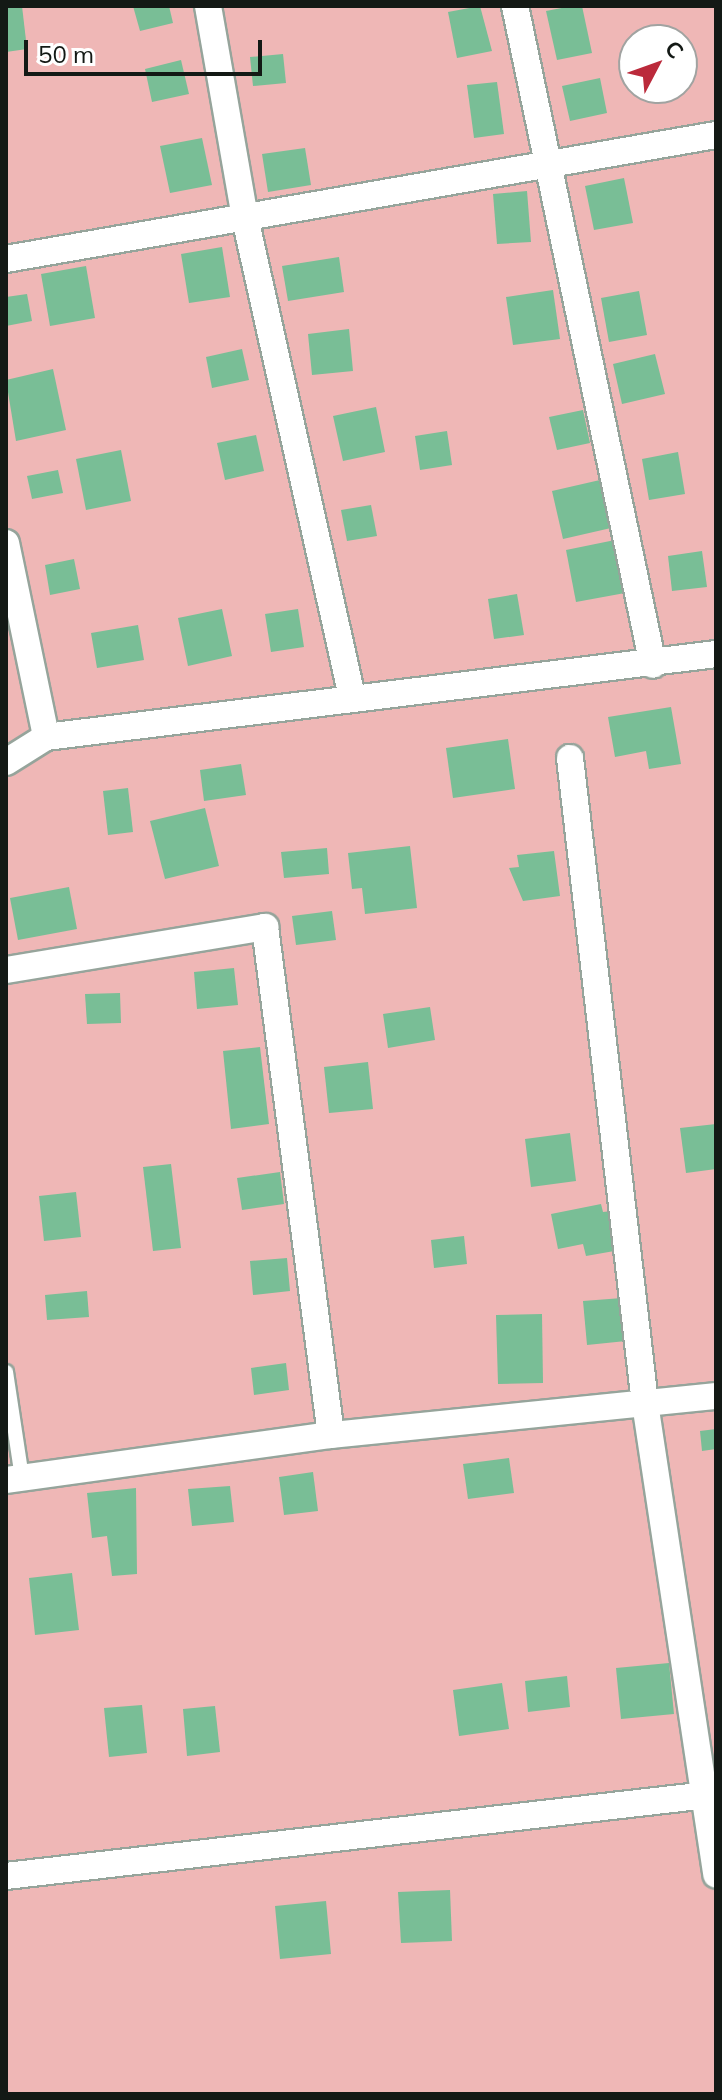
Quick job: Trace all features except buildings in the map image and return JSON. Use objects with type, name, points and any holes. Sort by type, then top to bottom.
[{"type":"street","points":[[208,6],[245,218],[352,696]]},
{"type":"street","points":[[515,6],[653,665]]},
{"type":"street","points":[[6,259],[716,135]]},
{"type":"street","points":[[6,543],[46,737]]},
{"type":"street","points":[[6,762],[46,737],[352,696],[653,665],[716,654]]},
{"type":"street","points":[[570,758],[645,1403],[707,1795],[716,1875]]},
{"type":"street","points":[[6,970],[265,927],[331,1435]]},
{"type":"street","points":[[14,1479],[331,1435],[716,1396]]},
{"type":"street","points":[[6,1876],[707,1795]]},
{"type":"lane","points":[[6,1372],[14,1479]]},
{"type":"shaded area","points":[[6,6],[716,6],[716,2094],[6,2094]]}]
